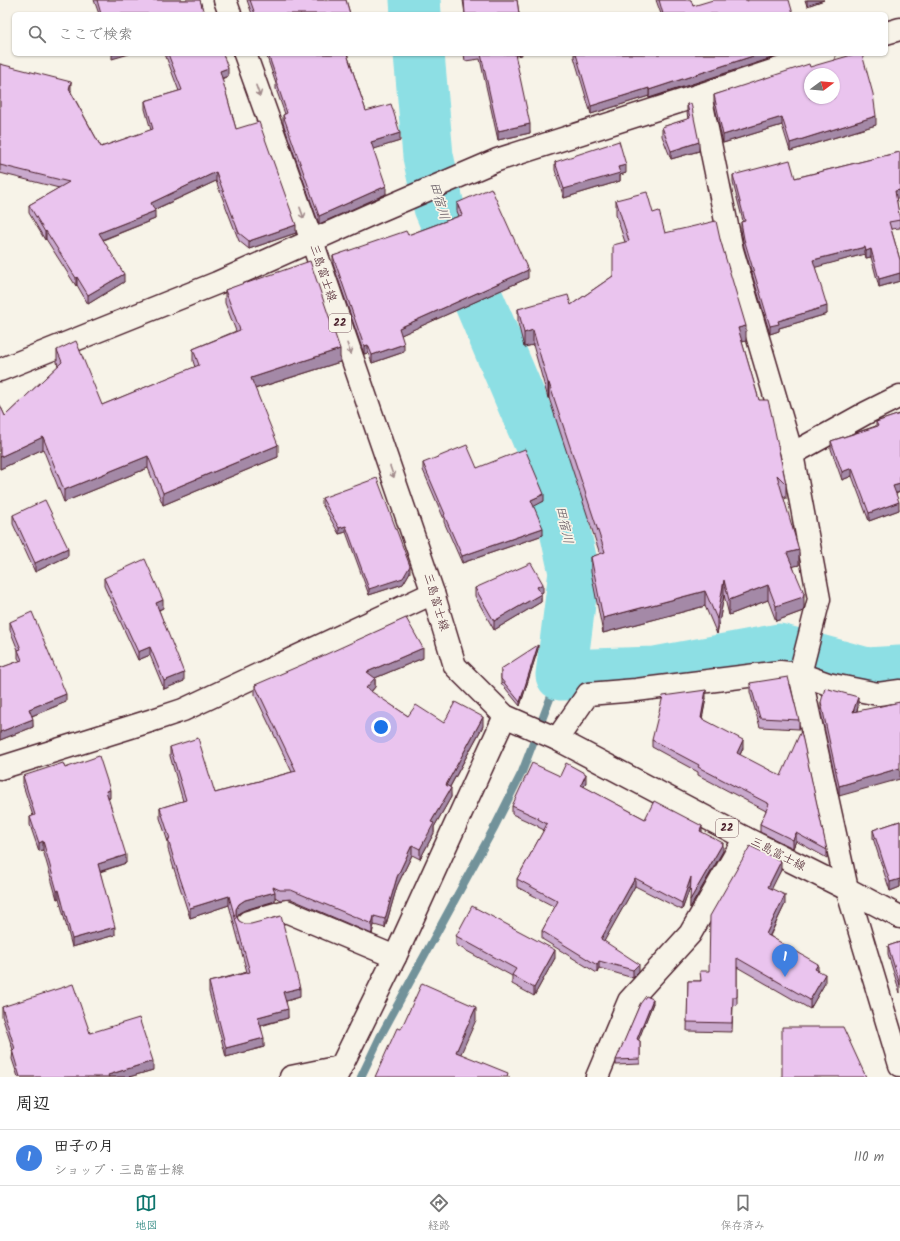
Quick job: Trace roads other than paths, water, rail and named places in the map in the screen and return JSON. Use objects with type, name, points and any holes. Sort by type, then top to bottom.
[{"type":"street","points":[[225,0],[229,12]]},
{"type":"street","points":[[888,33],[900,29]]},
{"type":"street","name":"三島富士線","points":[[246,56],[312,241],[433,593],[455,666],[513,719],[556,738],[745,838],[900,917]]},
{"type":"street","points":[[0,370],[217,284],[424,191],[497,160],[818,56]]},
{"type":"street","points":[[700,95],[732,250],[792,454],[819,599],[800,674],[847,889],[900,1065]]},
{"type":"street","points":[[792,454],[900,396]]},
{"type":"street","points":[[0,768],[183,710],[433,593]]},
{"type":"street","points":[[556,738],[588,694],[636,690],[780,672],[800,674],[828,684],[878,694],[900,691]]},
{"type":"street","points":[[291,1077],[338,1072],[513,719]]},
{"type":"street","points":[[597,1077],[629,1001],[690,934],[745,838]]},
{"type":"street","points":[[248,922],[286,911],[395,956]]},
{"type":"waterway","name":"田宿川","points":[[415,0],[416,12]]},
{"type":"waterway","name":"田宿川","points":[[419,56],[428,156],[439,207],[553,475],[574,572],[561,675],[655,672],[779,649],[867,673],[900,671]]},
{"type":"waterway","points":[[361,1077],[380,1037],[495,826],[522,772],[556,683],[561,675]]},
{"type":"place","name":"田子の月","points":[[785,977]]}]
